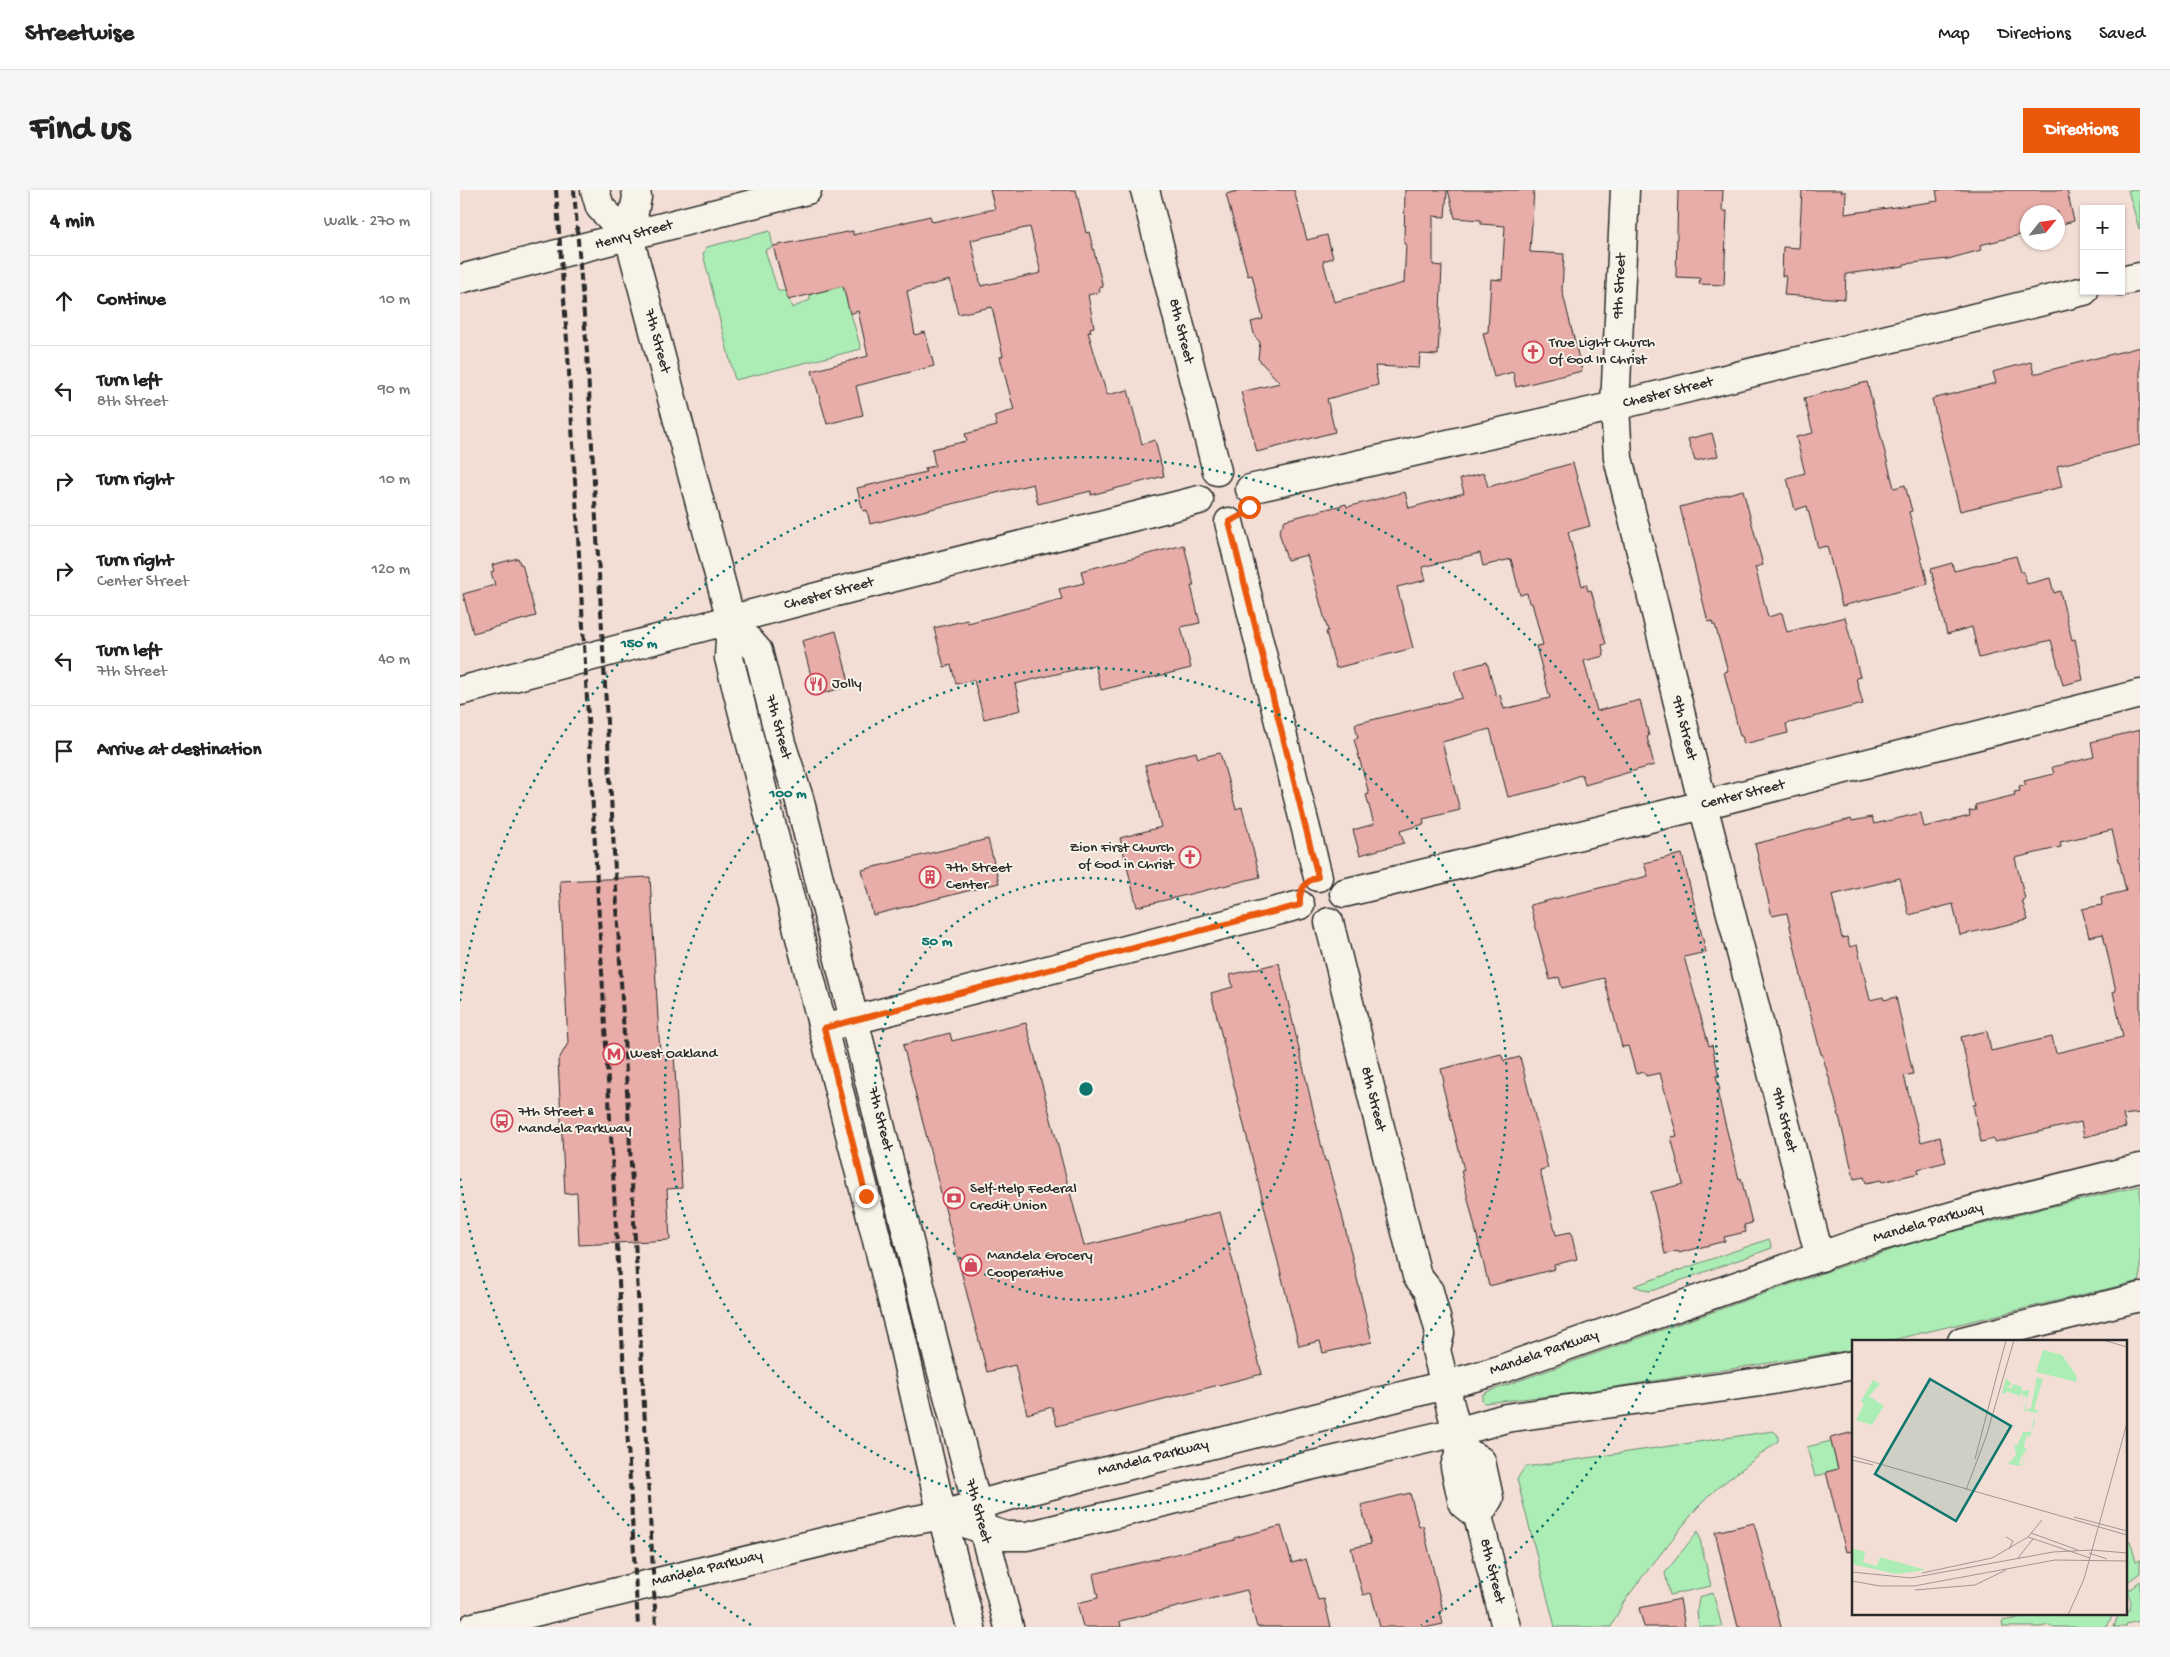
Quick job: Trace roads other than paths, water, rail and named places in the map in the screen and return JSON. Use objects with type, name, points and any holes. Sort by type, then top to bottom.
[{"type":"street","name":"7th Street","points":[[595,190],[600,207],[629,237]]},
{"type":"street","name":"7th Street","points":[[636,190],[637,197],[629,237],[731,620],[729,658],[900,1331],[942,1516],[971,1627]]},
{"type":"street","name":"Henry Street","points":[[460,279],[807,190]]},
{"type":"street","name":"8th Street","points":[[1145,190],[1217,471]]},
{"type":"street","name":"9th Street","points":[[1625,190],[1615,406],[1618,458],[1703,805],[1815,1239],[1822,1257]]},
{"type":"street","points":[[2125,280],[2140,277]]},
{"type":"street","name":"Chester Street","points":[[1250,489],[1615,406],[2080,292]]},
{"type":"street","points":[[1217,471],[1233,471],[1241,475],[1250,489],[1249,507],[1244,514],[1229,522],[1213,519],[1207,515],[1199,500],[1201,486],[1205,479],[1217,471]]},
{"type":"street","name":"Chester Street","points":[[460,691],[1199,500]]},
{"type":"street","points":[[1229,522],[1318,877]]},
{"type":"street","name":"7th Street","points":[[731,620],[758,651],[781,743],[799,798],[1009,1627]]},
{"type":"street","name":"Center Street","points":[[1344,893],[1703,805],[2140,694]]},
{"type":"street","points":[[1318,877],[1325,877],[1337,882],[1344,893],[1345,900],[1341,913],[1329,922],[1314,922],[1308,918],[1300,905],[1299,897],[1305,884],[1318,877]]},
{"type":"street","points":[[824,1028],[1300,905]]},
{"type":"street","name":"8th Street","points":[[1329,922],[1417,1276],[1410,1294],[1423,1339],[1436,1350],[1459,1440],[1481,1461],[1489,1498],[1478,1516],[1506,1627]]},
{"type":"street","name":"Mandela Parkway","points":[[473,1627],[895,1524],[942,1516],[980,1517],[1185,1450],[1493,1372],[1861,1242],[1992,1205],[2140,1168]]},
{"type":"street","points":[[1966,1340],[2140,1297]]},
{"type":"street","points":[[980,1517],[1006,1536],[1027,1536],[1314,1465],[1459,1440],[1506,1418],[1767,1381],[1852,1365]]},
{"type":"railway","points":[[556,190],[568,354],[638,1627]]},
{"type":"railway","points":[[574,190],[587,353],[656,1627]]},
{"type":"place","name":"True Light Church Of God In Christ","points":[[1533,352]]},
{"type":"place","name":"Jolly","points":[[816,684]]},
{"type":"place","name":"Zion First Church of God in Christ","points":[[1190,857]]},
{"type":"place","name":"7th Street Center","points":[[930,877]]},
{"type":"place","name":"West Oakland","points":[[614,1054]]},
{"type":"place","name":"7th Street & Mandela Parkway","points":[[502,1121]]},
{"type":"place","name":"Self-Help Federal Credit Union","points":[[954,1198]]},
{"type":"place","name":"Mandela Grocery Cooperative","points":[[971,1265]]}]
